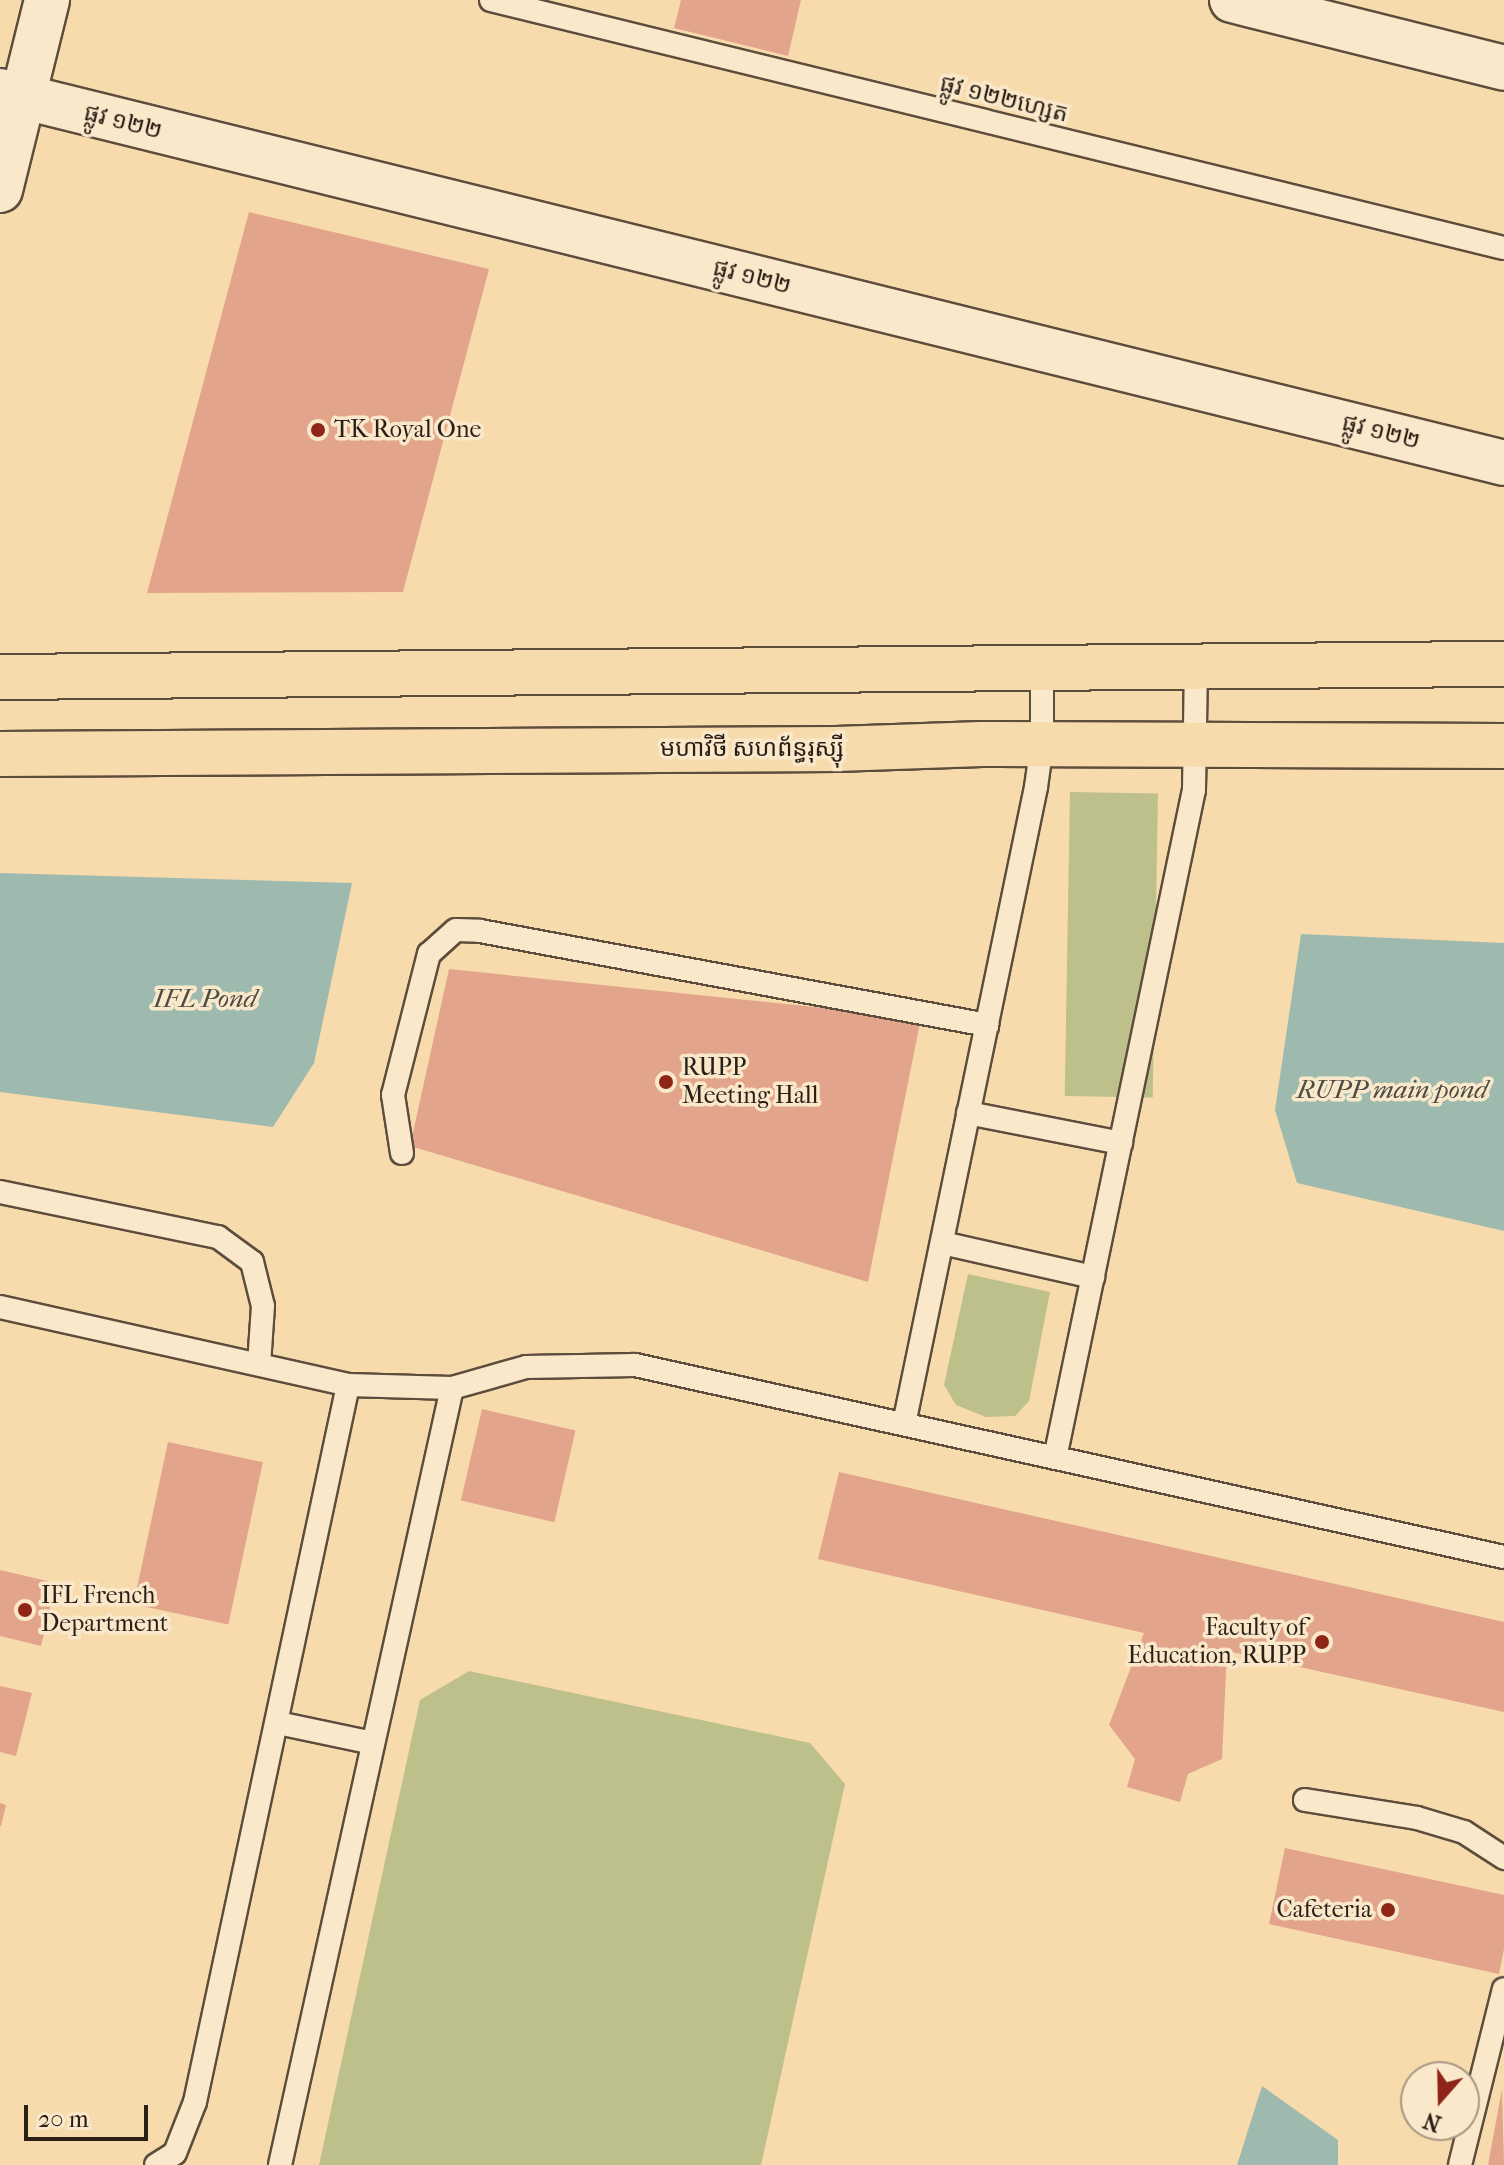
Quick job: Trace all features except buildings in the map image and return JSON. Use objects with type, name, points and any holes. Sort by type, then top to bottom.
[{"type":"highway","points":[[0,677],[1504,664]]},
{"type":"highway","name":"មហាវិថី សហព័ន្ធរុស្ស៊ី","points":[[0,754],[820,749],[1042,744],[1504,746]]},
{"type":"street","points":[[0,190],[12,94],[47,0]]},
{"type":"street","points":[[1232,0],[1504,68]]},
{"type":"street","name":"ផ្លូវ ១២២","points":[[12,94],[1504,463]]},
{"type":"lane","name":"ផ្លូវ ១២២ហ្សេត","points":[[491,0],[1504,248]]},
{"type":"lane","points":[[1055,1458],[1194,790],[1196,665]]},
{"type":"lane","points":[[904,1424],[1042,744],[1042,668]]},
{"type":"lane","points":[[402,1153],[393,1095],[429,954],[456,930],[480,931],[987,1025]]},
{"type":"lane","points":[[968,1113],[1121,1143]]},
{"type":"lane","points":[[0,1192],[218,1237],[252,1262],[263,1306],[259,1364]]},
{"type":"lane","points":[[942,1243],[1093,1277]]},
{"type":"lane","points":[[0,1307],[348,1385],[452,1388],[526,1367],[635,1365],[1504,1557]]},
{"type":"lane","points":[[156,2165],[175,2153],[195,2102],[348,1385]]},
{"type":"lane","points":[[280,2165],[452,1388]]},
{"type":"lane","points":[[278,1723],[373,1743]]},
{"type":"lane","points":[[1305,1800],[1429,1822],[1464,1832],[1504,1858]]},
{"type":"lane","points":[[1460,2165],[1504,1989]]},
{"type":"green space","points":[[1070,792],[1158,794],[1153,1097],[1065,1096]]},
{"type":"green space","points":[[968,1274],[1050,1292],[1029,1401],[1015,1416],[986,1417],[956,1405],[944,1385]]},
{"type":"green space","points":[[469,1671],[810,1743],[845,1784],[761,2165],[319,2165],[420,1700]]},
{"type":"water","name":"IFL Pond","points":[[0,873],[352,883],[314,1063],[273,1127],[0,1092]]},
{"type":"water","name":"RUPP main pond","points":[[1301,934],[1504,943],[1504,1231],[1297,1183],[1275,1110]]},
{"type":"water","points":[[1262,2086],[1338,2140],[1338,2165],[1237,2165]]},
{"type":"place","name":"TK Royal One","points":[[318,430]]},
{"type":"place","name":"RUPP Meeting Hall","points":[[666,1082]]},
{"type":"place","name":"IFL French Department","points":[[25,1610]]},
{"type":"place","name":"Faculty of Education, RUPP","points":[[1322,1642]]},
{"type":"place","name":"Cafeteria","points":[[1388,1910]]}]
